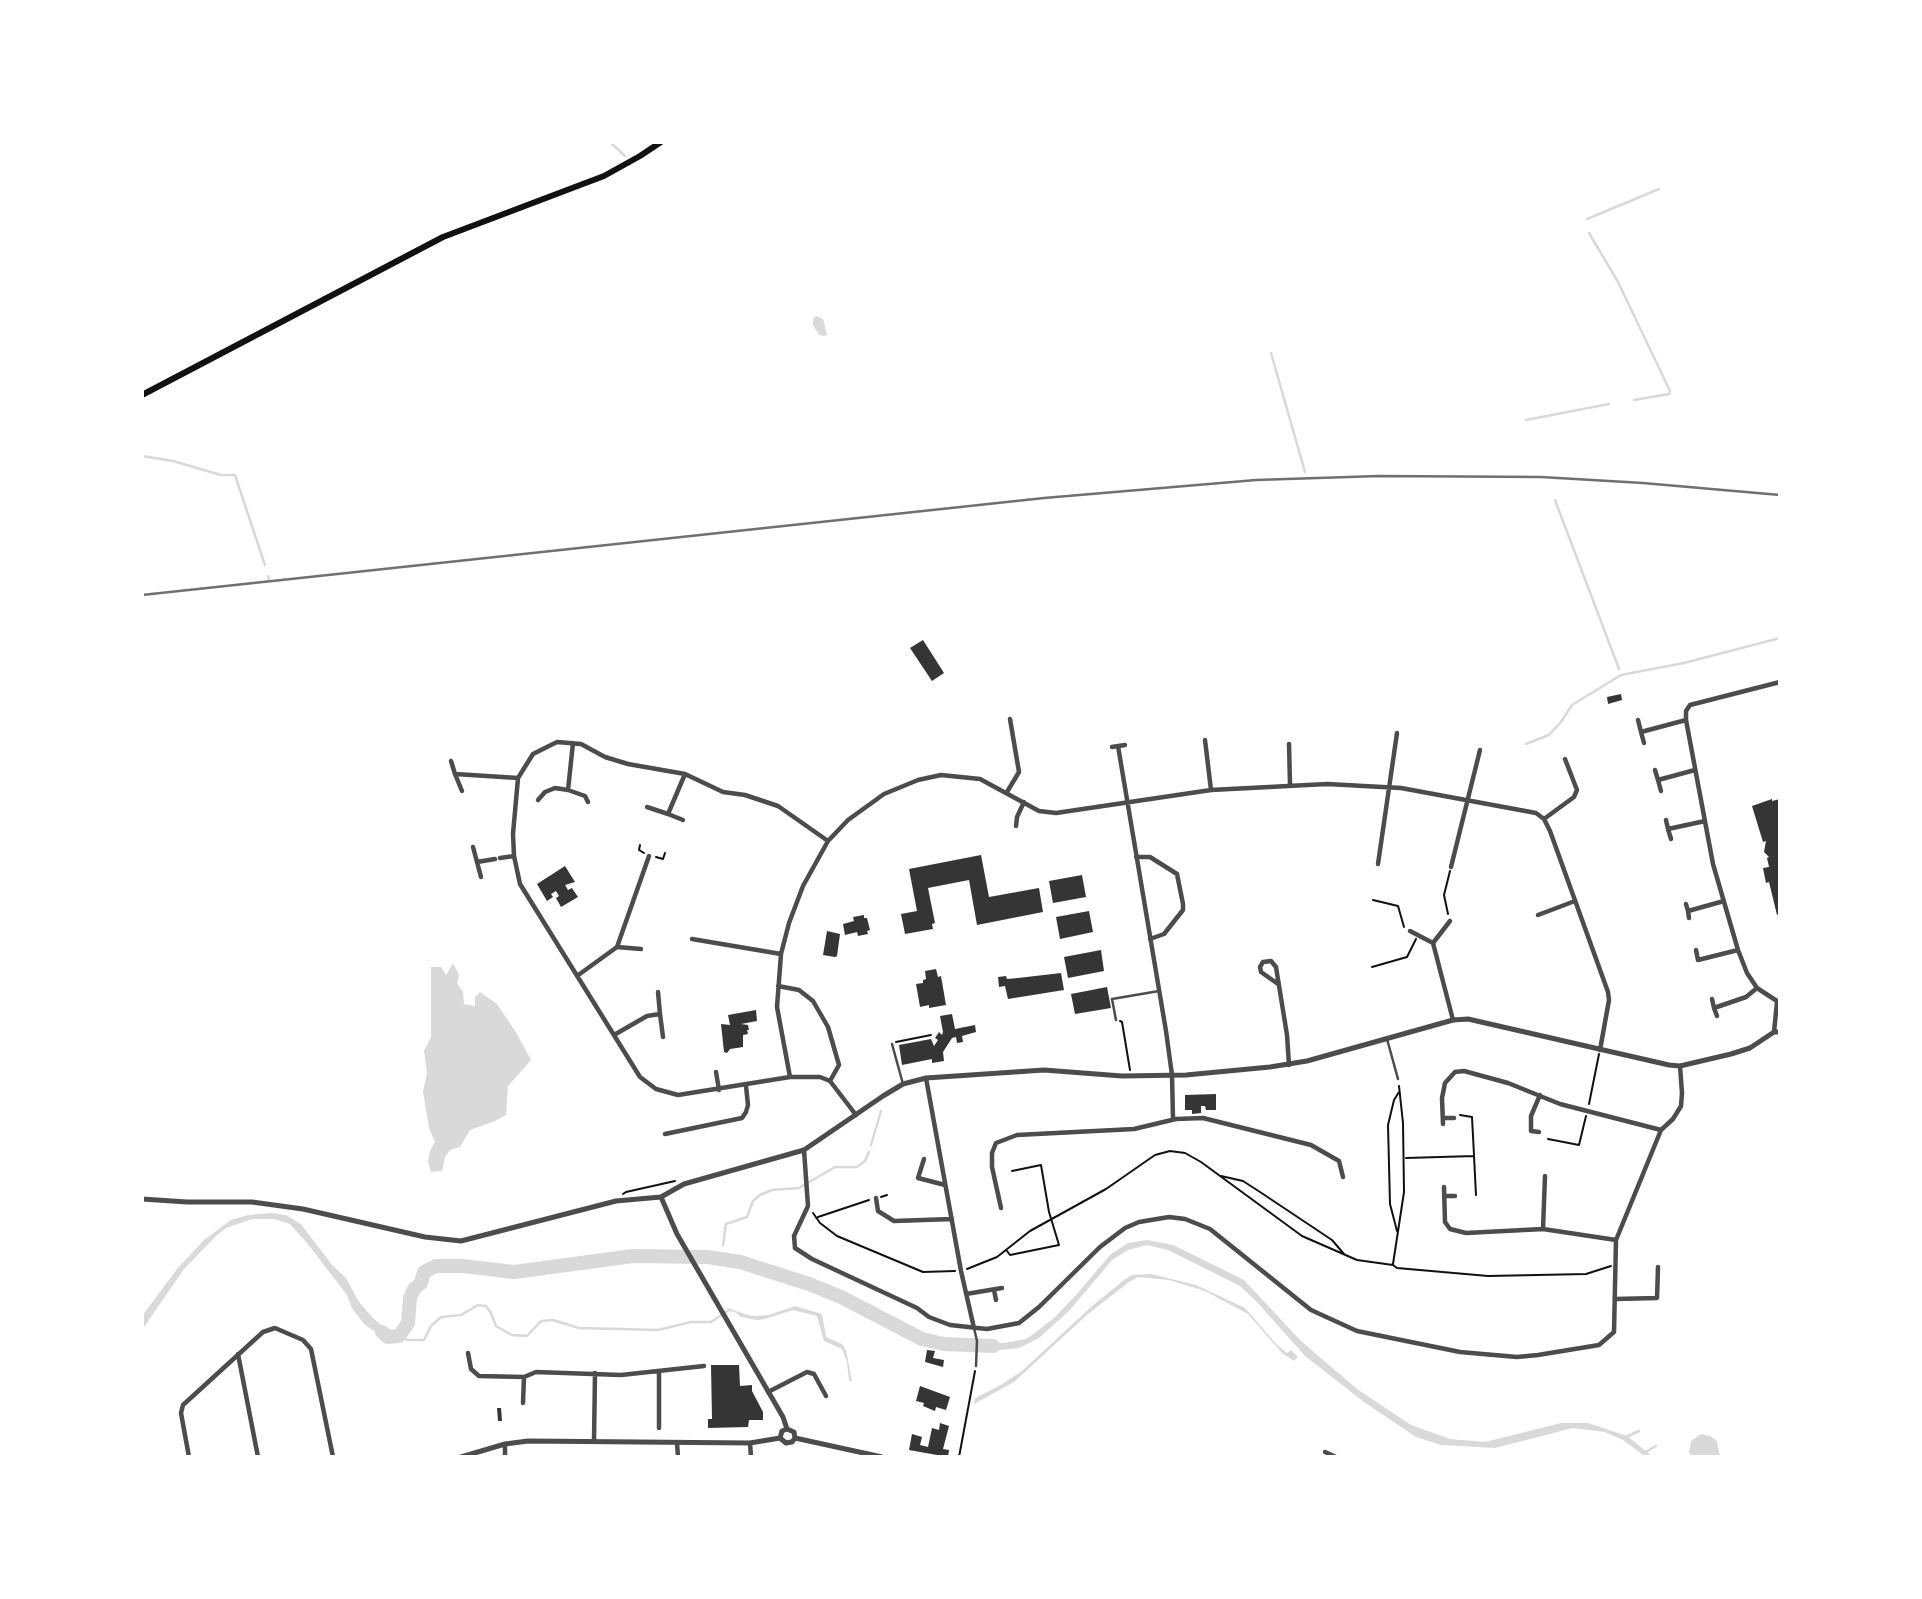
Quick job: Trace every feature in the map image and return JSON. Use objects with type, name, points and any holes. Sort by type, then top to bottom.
[{"type":"main road","points":[[142,396],[443,237],[604,176],[661,142]]},
{"type":"street","points":[[142,1199],[252,1202],[303,1209],[425,1237],[461,1241],[618,1200],[661,1197],[684,1184],[804,1150],[903,1084],[926,1079],[1044,1070],[1131,1076],[1172,1075],[1289,1065],[1453,1020],[1468,1019],[1680,1066],[1750,1048],[1777,1032],[1779,1002],[1757,988],[1747,973],[1738,950],[1705,821],[1686,711],[1690,705],[1780,682]]},
{"type":"street","points":[[1007,792],[1020,772],[1010,719]]},
{"type":"street","points":[[1637,720],[1644,743]]},
{"type":"street","points":[[1641,732],[1686,720]]},
{"type":"street","points":[[1378,864],[1397,733]]},
{"type":"street","points":[[1205,740],[1211,790]]},
{"type":"street","points":[[828,841],[778,806],[745,795],[723,792],[685,774],[628,764],[573,743],[557,742],[533,754],[518,778],[514,814],[514,856],[524,891],[640,1077],[656,1088],[678,1096],[790,1077],[820,1077],[830,1081],[856,1115]]},
{"type":"street","points":[[568,790],[573,743]]},
{"type":"street","points":[[1289,744],[1290,785]]},
{"type":"street","points":[[1125,745],[1115,747],[1128,802],[1172,1075],[1172,1119]]},
{"type":"street","points":[[1451,867],[1480,750]]},
{"type":"street","points":[[1544,819],[1574,797],[1577,790],[1565,759]]},
{"type":"street","points":[[450,761],[462,791]]},
{"type":"street","points":[[1655,770],[1661,791]]},
{"type":"street","points":[[1658,780],[1695,770]]},
{"type":"street","points":[[456,774],[518,778]]},
{"type":"street","points":[[668,814],[685,774]]},
{"type":"street","points":[[790,1077],[779,1024],[778,986],[781,954],[803,886],[828,841],[866,806],[891,791],[918,780],[941,775],[980,779],[1039,811],[1056,813],[1211,790],[1290,785],[1389,787],[1526,809],[1544,819],[1550,831],[1608,992],[1600,1050]]},
{"type":"street","points":[[538,800],[545,792],[555,788],[585,796],[588,802]]},
{"type":"street","points":[[1016,826],[1024,802]]},
{"type":"street","points":[[647,807],[683,820]]},
{"type":"street","points":[[1666,820],[1671,839]]},
{"type":"street","points":[[1668,829],[1705,821]]},
{"type":"street","points":[[472,847],[481,877]]},
{"type":"street","points":[[477,862],[514,856]]},
{"type":"street","points":[[577,976],[617,947],[649,856]]},
{"type":"street","points":[[1136,857],[1150,857],[1177,874],[1183,904],[1183,910],[1164,934],[1150,939]]},
{"type":"street","points":[[1538,915],[1575,901]]},
{"type":"street","points":[[1688,911],[1724,901]]},
{"type":"street","points":[[1686,904],[1689,918]]},
{"type":"street","points":[[1433,943],[1450,921]]},
{"type":"street","points":[[1410,931],[1433,943],[1453,1020]]},
{"type":"street","points":[[692,939],[781,954]]},
{"type":"street","points":[[617,947],[641,949]]},
{"type":"street","points":[[1696,950],[1701,969]]},
{"type":"street","points":[[1698,960],[1738,950]]},
{"type":"street","points":[[1278,984],[1261,972],[1263,962],[1271,961],[1275,964],[1287,1035],[1289,1065]]},
{"type":"street","points":[[778,986],[799,990],[813,1001],[828,1027],[839,1065],[830,1081]]},
{"type":"street","points":[[1714,1008],[1746,997],[1757,988]]},
{"type":"street","points":[[658,992],[663,1037]]},
{"type":"street","points":[[1712,999],[1717,1016]]},
{"type":"street","points":[[614,1035],[647,1016],[660,1014]]},
{"type":"street","points":[[804,1150],[808,1206],[794,1236],[795,1248],[812,1259],[950,1325],[974,1328],[1004,1327],[1027,1319],[1108,1241],[1139,1222],[1159,1217],[1185,1219],[1200,1224],[1222,1237],[1311,1310],[1357,1331],[1460,1352],[1517,1357],[1599,1345],[1614,1332],[1616,1240],[1661,1130],[1673,1119],[1681,1106],[1680,1066]]},
{"type":"street","points":[[1454,1118],[1443,1121],[1444,1083],[1455,1072],[1464,1071],[1540,1094],[1560,1104],[1661,1130]]},
{"type":"street","points":[[716,1072],[719,1090]]},
{"type":"street","points":[[926,1079],[974,1328]]},
{"type":"street","points":[[665,1134],[742,1118],[748,1105],[746,1086]]},
{"type":"street","points":[[1539,1132],[1531,1131],[1531,1116],[1540,1094]]},
{"type":"street","points":[[1001,1208],[992,1167],[992,1153],[996,1143],[1017,1135],[1134,1129],[1172,1119],[1203,1118],[1311,1145],[1339,1161],[1343,1177]]},
{"type":"street","points":[[924,1159],[918,1178],[945,1185]]},
{"type":"street","points":[[1543,1229],[1545,1176]]},
{"type":"street","points":[[1444,1187],[1445,1222],[1450,1229],[1466,1233],[1543,1229],[1616,1240]]},
{"type":"street","points":[[1444,1196],[1455,1195]]},
{"type":"street","points":[[661,1197],[666,1213],[695,1267],[783,1417],[787,1429],[794,1432],[795,1438]]},
{"type":"street","points":[[876,1198],[878,1210],[894,1221],[952,1219]]},
{"type":"street","points":[[1615,1299],[1657,1298],[1658,1267]]},
{"type":"street","points":[[966,1294],[1002,1289]]},
{"type":"street","points":[[994,1290],[996,1300]]},
{"type":"street","points":[[188,1457],[181,1408],[270,1328],[282,1329],[308,1344],[314,1357],[333,1457]]},
{"type":"street","points":[[468,1353],[471,1369],[479,1376],[524,1377],[536,1372],[621,1376],[704,1366]]},
{"type":"street","points":[[238,1354],[258,1457]]},
{"type":"street","points":[[659,1372],[659,1428]]},
{"type":"street","points":[[768,1392],[807,1372],[814,1374],[826,1396]]},
{"type":"street","points":[[594,1441],[595,1373]]},
{"type":"street","points":[[523,1403],[524,1377]]},
{"type":"street","points":[[780,1438],[782,1431],[787,1429]]},
{"type":"street","points":[[780,1438],[786,1444],[795,1438]]},
{"type":"street","points":[[461,1457],[505,1444],[528,1441],[750,1443],[780,1438]]},
{"type":"street","points":[[795,1438],[882,1457]]},
{"type":"street","points":[[677,1443],[678,1457]]},
{"type":"street","points":[[750,1443],[751,1457]]},
{"type":"street","points":[[505,1444],[505,1457]]},
{"type":"street","points":[[1325,1452],[1336,1457]]},
{"type":"lane","points":[[1116,1020],[1112,999],[1159,991]]},
{"type":"lane","points":[[1387,1038],[1398,1079]]},
{"type":"lane","points":[[892,1044],[903,1084]]},
{"type":"lane","points":[[974,1328],[978,1353],[976,1366]]},
{"type":"path","points":[[640,845],[639,850],[649,856],[663,859],[666,853]]},
{"type":"path","points":[[1450,921],[1444,895],[1451,867]]},
{"type":"path","points":[[1373,901],[1398,905],[1404,926],[1410,931]]},
{"type":"path","points":[[1372,967],[1407,957],[1418,935]]},
{"type":"path","points":[[1116,1020],[1122,1022],[1131,1076]]},
{"type":"path","points":[[892,1044],[931,1035]]},
{"type":"path","points":[[1548,1139],[1579,1144],[1600,1050]]},
{"type":"path","points":[[1393,1265],[1403,1208],[1405,1158],[1398,1079]]},
{"type":"path","points":[[1397,1232],[1390,1204],[1388,1125],[1394,1100],[1400,1092]]},
{"type":"path","points":[[1454,1118],[1467,1115],[1472,1117],[1476,1195]]},
{"type":"path","points":[[808,1206],[836,1236],[923,1272],[961,1271],[980,1266],[1030,1231],[1106,1189],[1155,1155],[1164,1152],[1185,1153],[1302,1236],[1362,1261],[1398,1268],[1488,1276],[1586,1274],[1615,1264]]},
{"type":"path","points":[[1405,1158],[1474,1156]]},
{"type":"path","points":[[1006,1250],[1010,1255],[1059,1245],[1041,1165],[1012,1171]]},
{"type":"path","points":[[1221,1176],[1243,1181],[1332,1240],[1345,1255]]},
{"type":"path","points":[[618,1200],[626,1192],[677,1181],[684,1184]]},
{"type":"path","points":[[817,1217],[887,1195]]},
{"type":"path","points":[[959,1457],[976,1366]]},
{"type":"shaded area","points":[[816,316],[823,319],[827,335],[819,335],[813,325]]},
{"type":"shaded area","points":[[453,963],[459,975],[457,983],[463,992],[464,1004],[475,1006],[475,997],[480,992],[497,1004],[531,1060],[508,1086],[506,1115],[470,1130],[460,1147],[450,1150],[445,1157],[442,1171],[431,1172],[428,1162],[435,1142],[429,1128],[423,1092],[427,1073],[424,1051],[431,1037],[431,967],[441,967],[446,975]]},
{"type":"shaded area","points":[[271,1213],[286,1215],[301,1224],[332,1265],[346,1278],[359,1302],[373,1318],[397,1335],[397,1342],[384,1338],[364,1324],[352,1308],[347,1295],[307,1243],[290,1224],[274,1219],[252,1219],[226,1228],[216,1236],[184,1269],[142,1330],[142,1316],[177,1269],[204,1240],[231,1220]]},
{"type":"shaded area","points":[[1147,1240],[1173,1245],[1244,1280],[1301,1341],[1357,1389],[1411,1425],[1450,1439],[1485,1442],[1561,1423],[1588,1423],[1627,1436],[1653,1457],[1646,1457],[1623,1440],[1605,1432],[1573,1428],[1495,1448],[1441,1445],[1416,1437],[1364,1402],[1305,1356],[1240,1286],[1168,1250],[1147,1245],[1128,1250],[1112,1260],[1069,1311],[1039,1338],[1019,1348],[989,1351],[980,1349],[980,1344],[1026,1339],[1054,1318],[1111,1254],[1128,1243]]},
{"type":"shaded area","points":[[1151,1274],[1196,1285],[1245,1308],[1277,1345],[1287,1353],[1291,1350],[1298,1357],[1294,1361],[1282,1353],[1248,1314],[1205,1291],[1169,1280],[1138,1277],[1088,1314],[1014,1382],[974,1404],[975,1398],[1022,1371],[1124,1280],[1132,1275]]},
{"type":"shaded area","points":[[795,1306],[822,1314],[826,1337],[842,1344],[846,1350],[852,1381],[849,1381],[847,1362],[842,1349],[824,1341],[817,1316],[793,1310],[757,1320],[741,1317],[727,1308],[751,1316],[769,1315]]},
{"type":"shaded area","points":[[1701,1434],[1717,1441],[1720,1457],[1692,1457],[1689,1452],[1691,1441]]},
{"type":"building","points":[[923,640],[944,673],[932,681],[910,648]]},
{"type":"building","points":[[1621,694],[1622,700],[1608,704],[1607,697]]},
{"type":"building","points":[[1780,799],[1780,914],[1777,915],[1763,868],[1769,867],[1769,857],[1764,852],[1766,841],[1763,842],[1752,806]]},
{"type":"building","points":[[981,855],[989,897],[1039,888],[1043,912],[977,925],[969,880],[928,888],[935,923],[932,924],[933,929],[905,934],[901,914],[917,911],[909,869]]},
{"type":"building","points":[[565,866],[575,882],[565,885],[568,890],[572,888],[578,897],[561,907],[556,891],[547,901],[537,884]]},
{"type":"building","points":[[1082,875],[1086,897],[1053,903],[1049,881]]},
{"type":"building","points":[[1089,911],[1093,932],[1060,939],[1056,917]]},
{"type":"building","points":[[864,915],[870,930],[867,931],[868,934],[858,936],[857,932],[845,935],[843,924],[854,921],[853,917]]},
{"type":"building","points":[[827,931],[840,934],[835,957],[823,955]]},
{"type":"building","points":[[1101,950],[1104,971],[1068,978],[1064,957]]},
{"type":"building","points":[[936,969],[938,977],[941,976],[946,1005],[920,1007],[916,984],[923,983],[926,979],[925,971]]},
{"type":"building","points":[[1061,973],[1064,990],[1008,999],[1005,986],[999,987],[998,977],[1006,976],[1007,979]]},
{"type":"building","points":[[1107,987],[1111,1008],[1075,1014],[1071,994]]},
{"type":"building","points":[[756,1010],[757,1021],[741,1024],[748,1025],[749,1030],[748,1034],[743,1035],[743,1047],[724,1052],[721,1024],[730,1025],[728,1015]]},
{"type":"building","points":[[952,1014],[955,1029],[975,1025],[976,1032],[962,1036],[963,1042],[957,1043],[956,1037],[952,1038],[943,1052],[944,1061],[932,1063],[932,1059],[902,1065],[899,1045],[931,1039],[934,1046],[938,1040],[935,1038],[939,1032],[942,1035],[943,1032],[940,1016]]},
{"type":"building","points":[[1216,1094],[1216,1110],[1206,1110],[1205,1106],[1201,1106],[1201,1113],[1192,1114],[1192,1110],[1185,1110],[1185,1095]]},
{"type":"building","points":[[927,1350],[935,1351],[933,1358],[944,1360],[943,1367],[925,1362]]},
{"type":"building","points":[[711,1365],[739,1365],[740,1386],[752,1385],[752,1391],[763,1412],[763,1420],[749,1420],[748,1427],[708,1428],[708,1419],[712,1419]]},
{"type":"building","points":[[920,1386],[950,1397],[946,1410],[936,1407],[935,1411],[916,1401]]},
{"type":"building","points":[[497,1408],[501,1408],[502,1421],[498,1421]]},
{"type":"building","points":[[940,1423],[949,1426],[943,1449],[949,1450],[948,1457],[909,1450],[912,1434],[922,1437],[920,1445],[928,1447],[932,1428],[939,1430]]},
{"type":"waterway","points":[[610,142],[625,156]]},
{"type":"waterway","points":[[1587,219],[1659,189]]},
{"type":"waterway","points":[[1589,233],[1618,282],[1670,391],[1669,394],[1634,400]]},
{"type":"waterway","points":[[1271,353],[1305,472]]},
{"type":"waterway","points":[[1526,420],[1609,404]]},
{"type":"waterway","points":[[142,456],[173,461],[221,475],[235,475],[265,565]]},
{"type":"waterway","points":[[1555,500],[1619,669]]},
{"type":"waterway","points":[[268,576],[269,580]]},
{"type":"waterway","points":[[1526,744],[1549,735],[1572,705],[1621,675],[1684,663],[1780,638]]},
{"type":"waterway","points":[[871,1145],[881,1111]]},
{"type":"waterway","points":[[723,1245],[726,1224],[747,1217],[753,1201],[760,1195],[772,1190],[799,1188],[835,1167],[857,1167],[865,1161],[869,1152]]},
{"type":"waterway","points":[[382,1332],[388,1337],[399,1336],[408,1323],[410,1298],[414,1289],[421,1283],[424,1272],[436,1266],[514,1272],[633,1256],[708,1257],[740,1262],[809,1284],[841,1297],[922,1339],[944,1344],[993,1346]]},
{"type":"waterway","points":[[399,1336],[408,1340],[424,1340],[431,1326],[441,1317],[461,1315],[478,1305],[486,1306],[496,1326],[512,1335],[527,1336],[541,1321],[553,1320],[579,1328],[658,1330],[691,1322],[711,1322],[729,1310]]},
{"type":"waterway","points":[[1626,1437],[1639,1431]]},
{"type":"waterway","points":[[1644,1453],[1656,1446]]},
{"type":"railway","points":[[142,595],[1044,498],[1256,480],[1379,476],[1541,477],[1780,495]]}]
